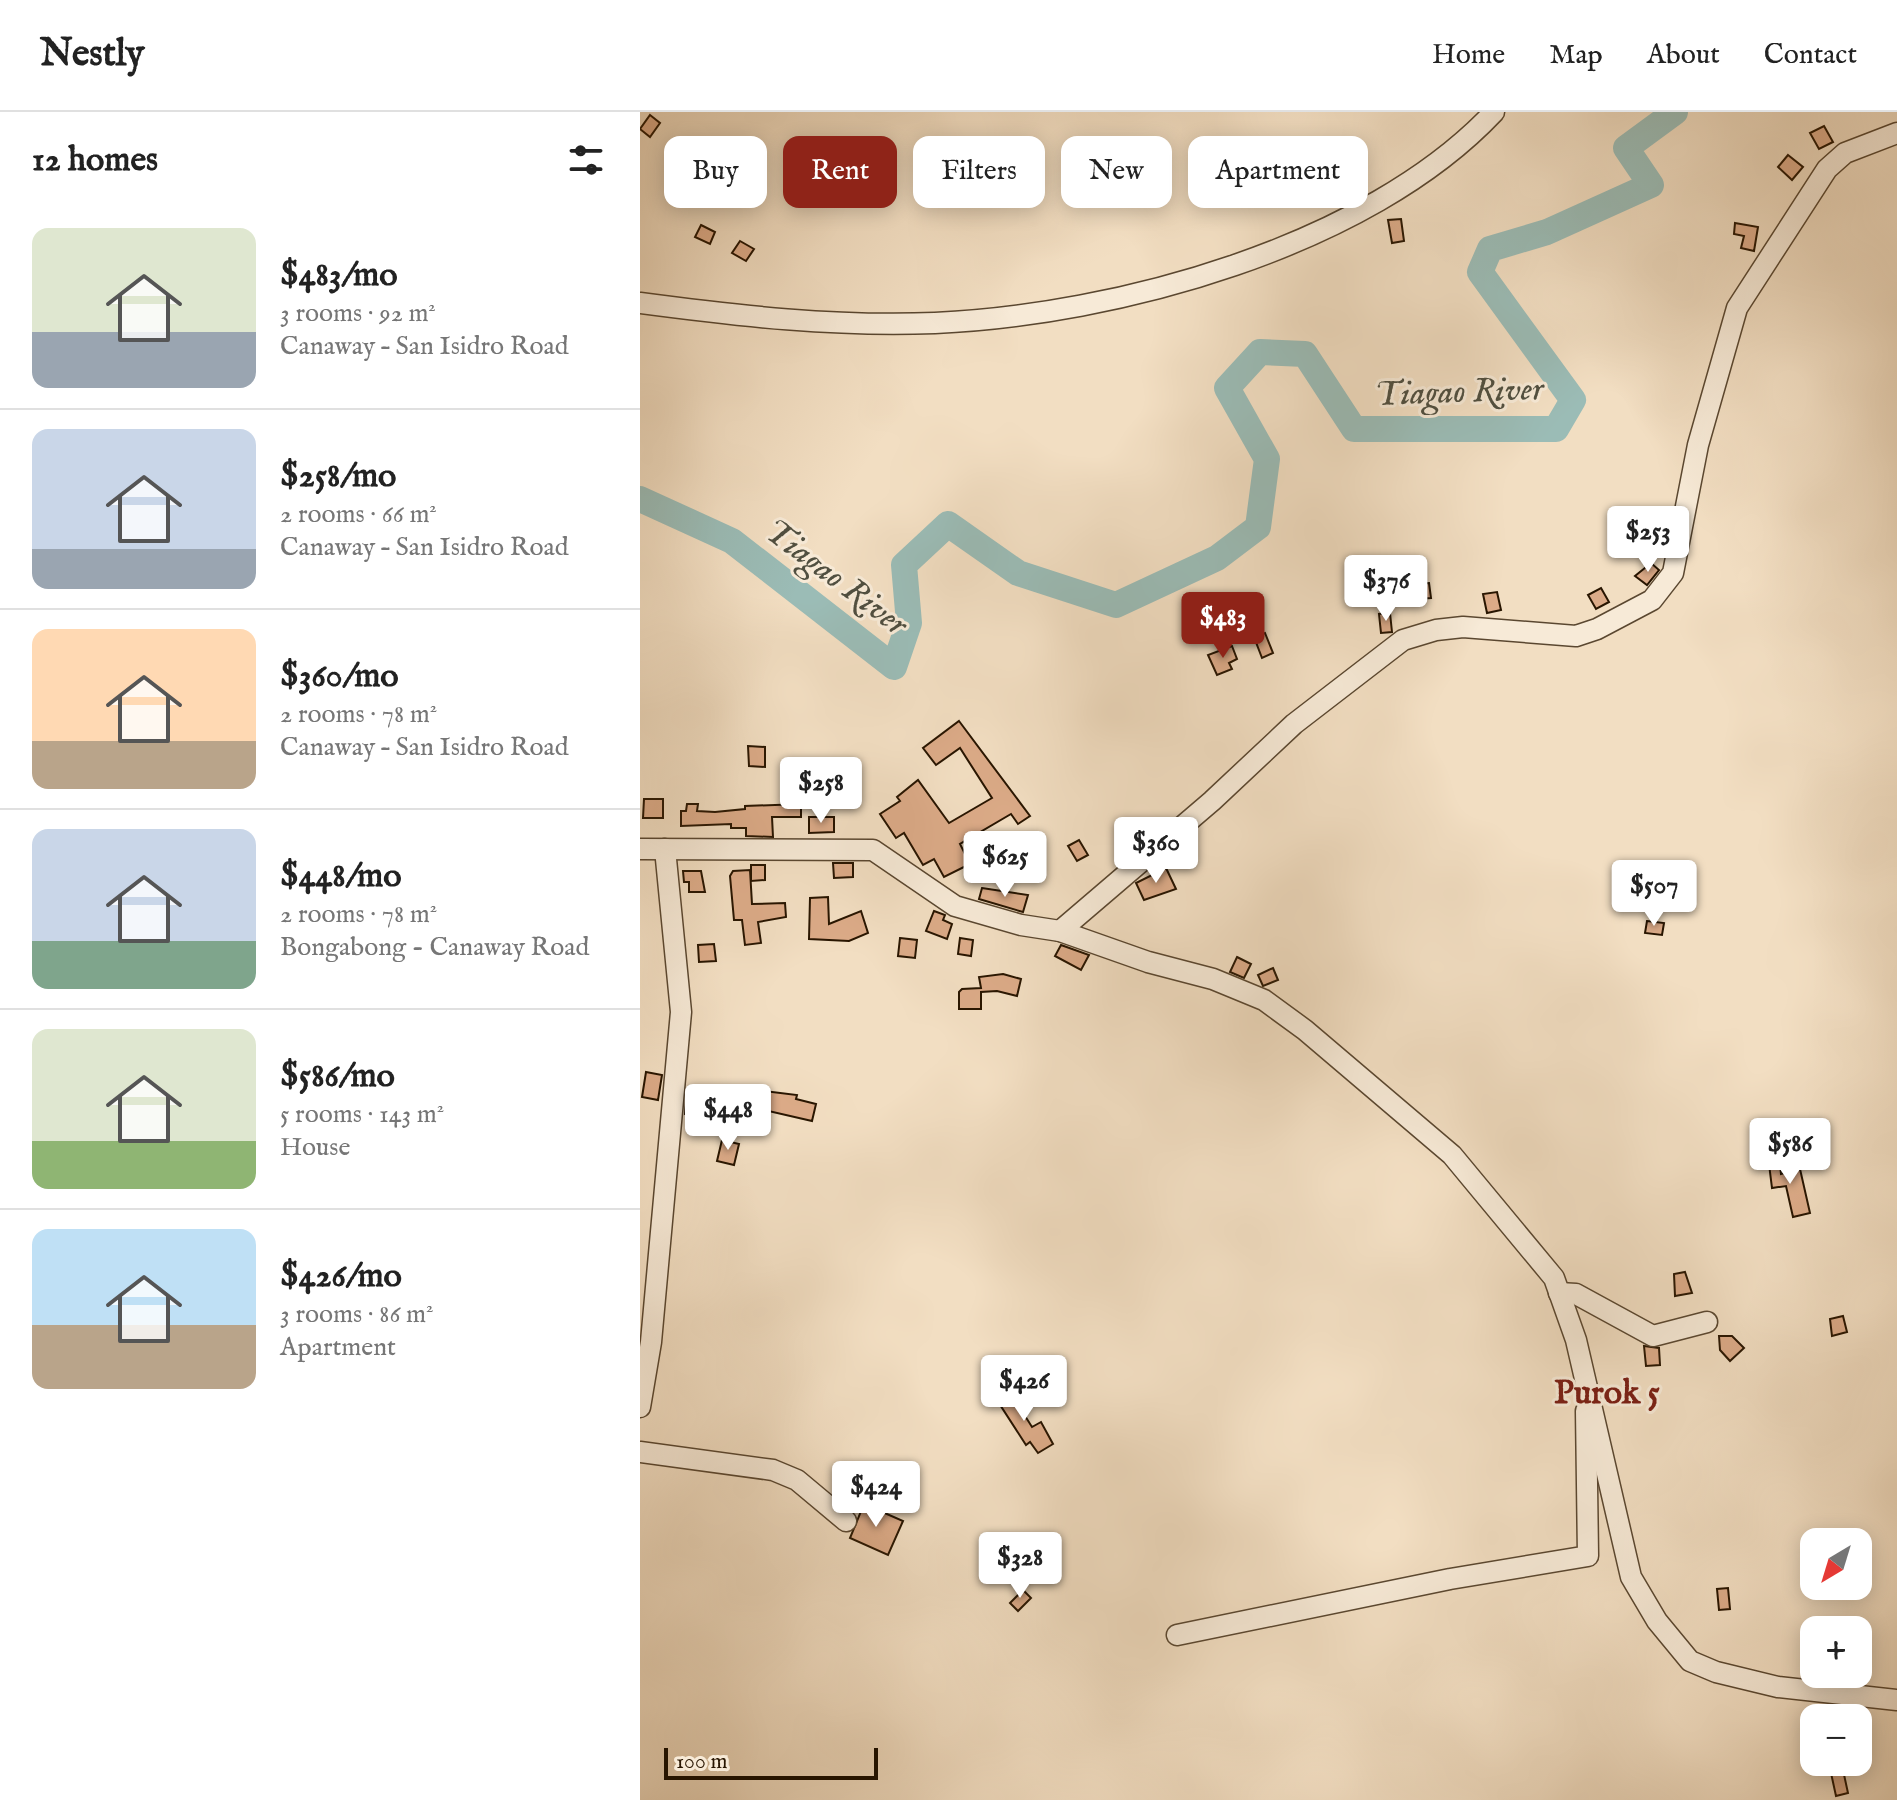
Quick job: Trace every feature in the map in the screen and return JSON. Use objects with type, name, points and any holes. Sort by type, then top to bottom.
[{"type":"street","points":[[640,303],[773,320],[937,323],[1024,313],[1119,296],[1236,264],[1312,236],[1389,198],[1442,160],[1494,112]]},
{"type":"street","points":[[1060,931],[1212,801],[1294,724],[1403,640],[1436,630],[1463,627],[1576,636],[1597,629],[1652,600],[1673,573],[1695,458],[1737,308],[1827,169],[1845,153],[1897,133]]},
{"type":"street","points":[[640,849],[873,850],[955,906],[1021,925],[1060,931],[1148,962],[1213,979],[1264,1000],[1305,1030],[1452,1155],[1554,1278],[1576,1340],[1591,1398],[1631,1577],[1657,1621],[1690,1661],[1716,1672],[1778,1687],[1897,1700]]},
{"type":"street","points":[[640,1407],[651,1342],[681,1012],[665,849]]},
{"type":"street","points":[[1559,1293],[1576,1294],[1653,1336],[1707,1322]]},
{"type":"street","points":[[1177,1635],[1450,1579],[1588,1556],[1584,1416],[1591,1398]]},
{"type":"street","points":[[640,1452],[781,1473],[797,1480],[846,1521]]},
{"type":"building","points":[[650,115],[660,123],[650,137],[640,129]]},
{"type":"building","points":[[1824,126],[1833,142],[1819,149],[1810,133]]},
{"type":"building","points":[[1788,155],[1803,167],[1792,180],[1778,167]]},
{"type":"building","points":[[1401,219],[1404,241],[1392,243],[1388,220]]},
{"type":"building","points":[[1735,223],[1758,227],[1754,251],[1741,248],[1744,236],[1734,234]]},
{"type":"building","points":[[701,225],[715,232],[710,244],[695,237]]},
{"type":"building","points":[[740,241],[754,249],[746,261],[732,253]]},
{"type":"building","points":[[1651,563],[1659,570],[1647,585],[1635,576]]},
{"type":"building","points":[[1429,583],[1431,598],[1416,599],[1415,584]]},
{"type":"building","points":[[1601,588],[1609,602],[1596,609],[1588,595]]},
{"type":"building","points":[[1497,592],[1501,610],[1487,613],[1483,594]]},
{"type":"building","points":[[1390,613],[1392,632],[1381,633],[1379,614]]},
{"type":"building","points":[[1265,633],[1273,653],[1262,658],[1254,637]]},
{"type":"building","points":[[1232,646],[1237,659],[1229,663],[1232,669],[1217,675],[1208,655]]},
{"type":"building","points":[[959,721],[1030,816],[1018,824],[1011,814],[960,844],[970,864],[944,877],[934,859],[923,865],[904,833],[896,838],[880,814],[900,801],[897,797],[918,780],[949,823],[992,798],[960,748],[936,765],[923,748]]},
{"type":"building","points":[[748,746],[765,747],[765,767],[749,766]]},
{"type":"building","points":[[644,799],[663,799],[663,818],[643,818]]},
{"type":"building","points":[[687,804],[698,804],[697,811],[715,812],[745,809],[745,806],[801,804],[801,817],[772,817],[773,837],[746,836],[746,828],[731,828],[731,824],[681,826],[681,811],[686,811]]},
{"type":"building","points":[[809,817],[834,817],[834,832],[809,833]]},
{"type":"building","points":[[1079,840],[1088,855],[1077,861],[1068,846]]},
{"type":"building","points":[[833,863],[853,863],[853,877],[834,878]]},
{"type":"building","points":[[751,865],[765,865],[765,880],[751,881]]},
{"type":"building","points":[[1166,868],[1176,889],[1144,900],[1136,883]]},
{"type":"building","points":[[750,870],[752,904],[785,903],[786,917],[758,922],[761,943],[745,945],[742,920],[734,920],[730,876],[733,871]]},
{"type":"building","points":[[683,871],[701,871],[705,892],[689,892],[689,882],[684,882]]},
{"type":"building","points":[[982,888],[1028,895],[1023,912],[979,899]]},
{"type":"building","points":[[828,897],[829,924],[861,911],[868,933],[849,941],[809,939],[810,898]]},
{"type":"building","points":[[934,911],[945,915],[943,920],[952,924],[947,939],[926,931]]},
{"type":"building","points":[[1647,921],[1664,923],[1662,935],[1645,933]]},
{"type":"building","points":[[900,938],[917,940],[915,958],[898,956]]},
{"type":"building","points":[[960,938],[973,940],[971,956],[958,954]]},
{"type":"building","points":[[714,944],[716,961],[699,962],[698,945]]},
{"type":"building","points":[[1061,945],[1089,955],[1081,970],[1055,956]]},
{"type":"building","points":[[1237,957],[1251,964],[1244,978],[1230,972]]},
{"type":"building","points":[[1273,968],[1278,980],[1263,986],[1258,975]]},
{"type":"building","points":[[1003,974],[1021,979],[1017,996],[997,991],[981,992],[981,1009],[959,1009],[959,992],[962,989],[981,988],[979,977]]},
{"type":"building","points":[[646,1072],[662,1075],[658,1100],[642,1097]]},
{"type":"building","points":[[764,1091],[797,1095],[796,1099],[816,1104],[812,1121],[760,1109]]},
{"type":"building","points":[[686,1099],[703,1105],[698,1119],[685,1114]]},
{"type":"building","points":[[722,1140],[739,1144],[734,1165],[717,1161]]},
{"type":"building","points":[[1779,1155],[1781,1174],[1800,1169],[1810,1213],[1793,1217],[1786,1186],[1772,1188],[1768,1156]]},
{"type":"building","points":[[1685,1272],[1692,1293],[1675,1296],[1674,1274]]},
{"type":"building","points":[[1843,1316],[1847,1332],[1832,1336],[1830,1319]]},
{"type":"building","points":[[1719,1336],[1732,1336],[1744,1348],[1730,1361],[1720,1350]]},
{"type":"building","points":[[1644,1346],[1659,1348],[1660,1365],[1646,1366]]},
{"type":"building","points":[[1008,1389],[1032,1427],[1041,1422],[1053,1444],[1038,1453],[1030,1442],[1026,1445],[995,1397]]},
{"type":"building","points":[[864,1504],[903,1521],[888,1555],[850,1538]]},
{"type":"building","points":[[1728,1588],[1730,1609],[1719,1610],[1717,1589]]},
{"type":"building","points":[[1023,1590],[1031,1598],[1018,1611],[1010,1603]]},
{"type":"building","points":[[1832,1776],[1844,1776],[1848,1793],[1836,1796]]},
{"type":"waterway","name":"Tiagao River","points":[[640,499],[732,541],[894,667],[909,623],[904,565],[948,524],[1018,573],[1116,605],[1217,558],[1258,527],[1267,459],[1227,388],[1260,352],[1305,354],[1354,429],[1556,429],[1573,400],[1480,272],[1490,249],[1547,232],[1651,185],[1626,148],[1675,112]]},
{"type":"district","name":"Purok 5","points":[[1607,1391]]}]
